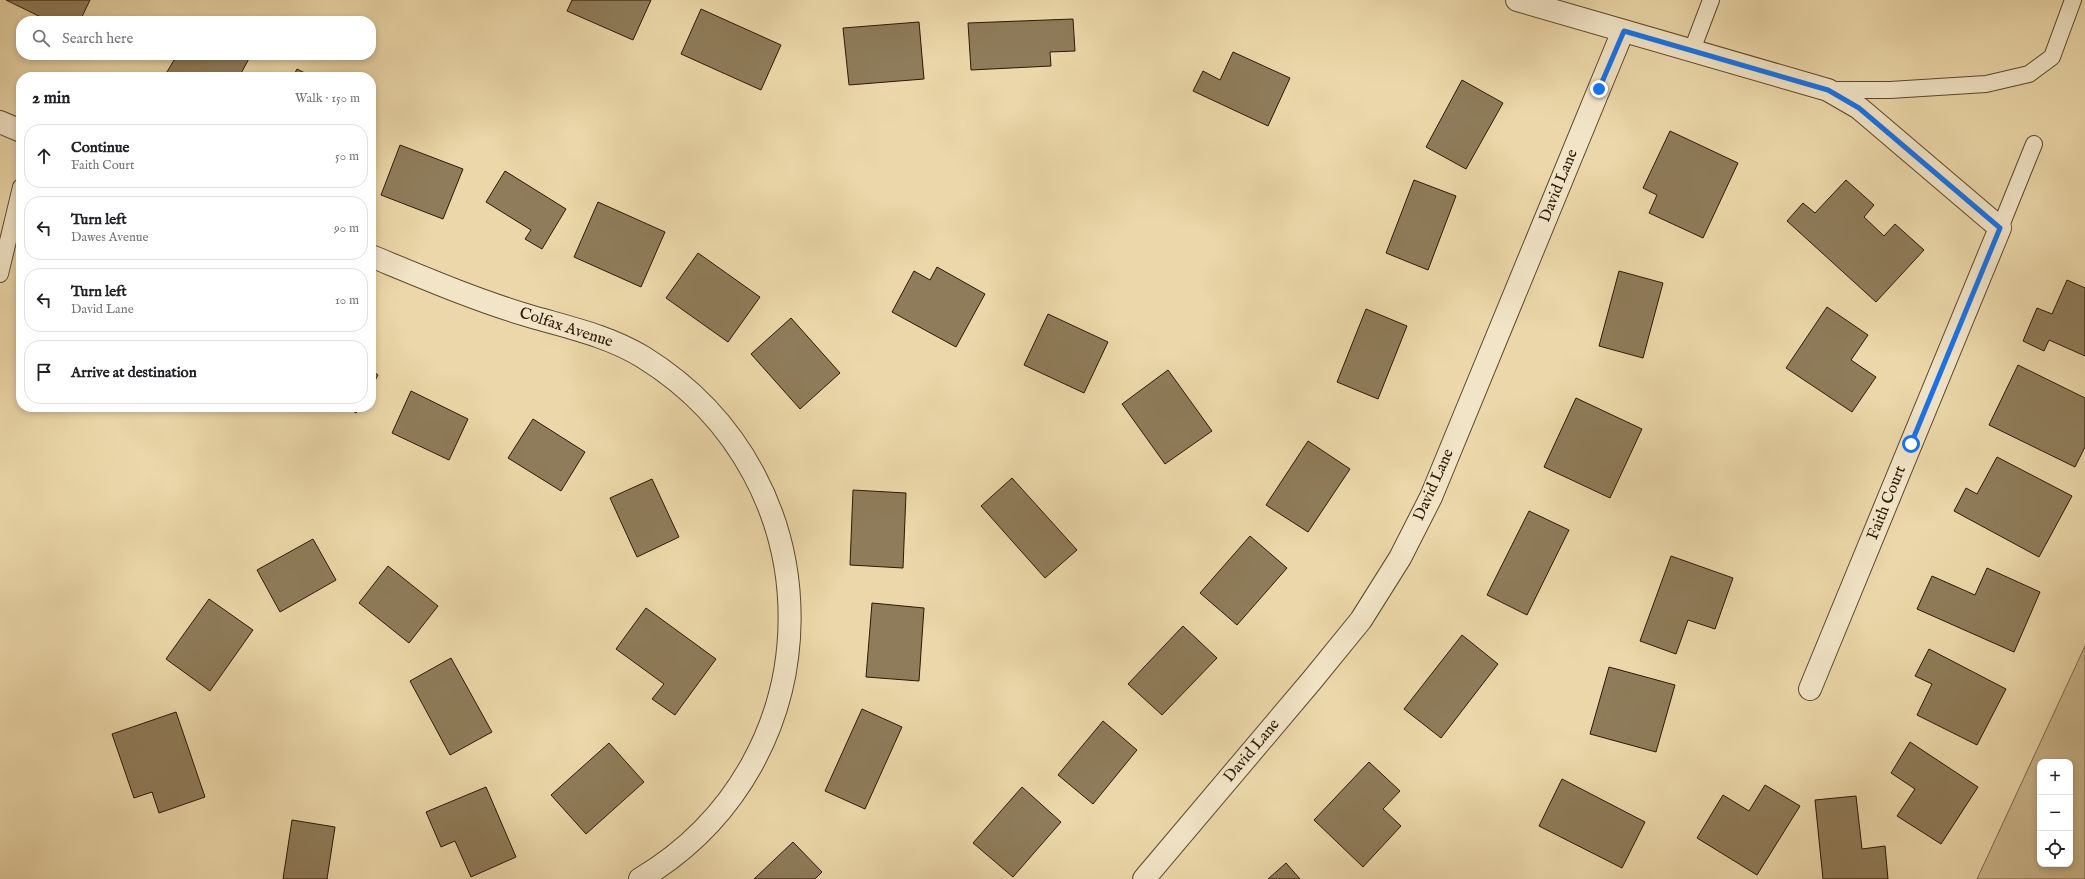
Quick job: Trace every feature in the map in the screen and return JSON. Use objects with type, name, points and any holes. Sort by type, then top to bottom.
[{"type":"street","points":[[1517,0],[1828,90],[1859,108],[2000,228]]},
{"type":"street","name":"David Lane","points":[[1144,879],[1346,638],[1360,620],[1400,558],[1434,490],[1624,31]]},
{"type":"street","points":[[0,122],[16,129]]},
{"type":"street","name":"Faith Court","points":[[1810,688],[2000,228]]},
{"type":"street","name":"Colfax Avenue","points":[[376,258],[456,292],[526,315],[600,336],[643,357],[683,386],[719,422],[746,460],[774,520],[786,566],[790,614],[787,662],[778,705],[760,750],[734,794],[701,833],[663,865],[640,879]]},
{"type":"lane","points":[[1692,50],[1711,0]]},
{"type":"lane","points":[[1828,90],[1890,90],[1986,84],[2029,74],[2052,57],[2073,0]]},
{"type":"lane","points":[[2000,228],[2034,144]]},
{"type":"lane","points":[[0,274],[16,208]]},
{"type":"shaded area","points":[[2085,646],[2085,879],[1977,879]]},
{"type":"building","points":[[6,0],[90,0],[82,16],[39,16]]},
{"type":"building","points":[[572,0],[651,0],[633,40],[567,11]]},
{"type":"building","points":[[701,9],[781,45],[761,90],[681,54]]},
{"type":"building","points":[[1073,19],[1075,51],[1050,52],[1051,66],[971,70],[968,23]]},
{"type":"building","points":[[919,22],[924,79],[849,85],[843,28]]},
{"type":"building","points":[[1233,52],[1290,78],[1268,126],[1193,91],[1203,71],[1220,80]]},
{"type":"building","points":[[174,60],[248,60],[242,72],[167,72]]},
{"type":"building","points":[[297,69],[303,72],[296,72]]},
{"type":"building","points":[[1462,80],[1503,103],[1466,169],[1426,147]]},
{"type":"building","points":[[1670,131],[1738,163],[1703,238],[1649,213],[1657,195],[1643,188]]},
{"type":"building","points":[[400,145],[463,169],[443,219],[381,195]]},
{"type":"building","points":[[505,171],[566,209],[542,249],[525,239],[531,230],[486,202]]},
{"type":"building","points":[[1414,180],[1456,196],[1428,270],[1386,253]]},
{"type":"building","points":[[1846,180],[1874,205],[1864,217],[1884,236],[1895,224],[1924,250],[1876,302],[1787,221],[1803,203],[1815,213]]},
{"type":"building","points":[[598,202],[665,232],[641,287],[574,257]]},
{"type":"building","points":[[698,253],[760,297],[728,342],[666,298]]},
{"type":"building","points":[[937,267],[985,294],[956,347],[892,312],[914,271],[930,280]]},
{"type":"building","points":[[1619,271],[1663,283],[1643,358],[1599,346]]},
{"type":"building","points":[[2067,280],[2085,288],[2085,356],[2049,340],[2044,351],[2023,341],[2037,308],[2052,314]]},
{"type":"building","points":[[1827,307],[1868,335],[1851,360],[1876,377],[1852,412],[1786,368]]},
{"type":"building","points":[[1366,309],[1407,326],[1378,399],[1337,382]]},
{"type":"building","points":[[1048,314],[1108,342],[1084,393],[1024,365]]},
{"type":"building","points":[[791,318],[840,373],[800,409],[751,354]]},
{"type":"building","points":[[2018,365],[2085,398],[2085,447],[2075,467],[1989,425]]},
{"type":"building","points":[[1168,370],[1212,431],[1165,464],[1122,404]]},
{"type":"building","points":[[411,391],[468,419],[449,460],[392,433]]},
{"type":"building","points":[[1576,398],[1642,429],[1610,498],[1544,467]]},
{"type":"building","points":[[533,419],[585,452],[561,491],[508,458]]},
{"type":"building","points":[[1308,441],[1350,469],[1308,532],[1266,505]]},
{"type":"building","points":[[1997,457],[2072,496],[2039,557],[1954,511],[1966,488],[1977,494]]},
{"type":"building","points":[[1012,478],[1077,550],[1045,578],[981,506]]},
{"type":"building","points":[[652,479],[679,537],[637,557],[610,498]]},
{"type":"building","points":[[853,490],[906,493],[903,568],[850,565]]},
{"type":"building","points":[[1529,511],[1569,530],[1527,615],[1487,595]]},
{"type":"building","points":[[1250,536],[1287,568],[1237,625],[1200,593]]},
{"type":"building","points":[[313,539],[336,580],[280,612],[257,570]]},
{"type":"building","points":[[1671,556],[1733,578],[1715,629],[1688,620],[1676,654],[1640,641]]},
{"type":"building","points":[[388,566],[438,606],[409,643],[359,603]]},
{"type":"building","points":[[1987,568],[2040,592],[2014,652],[1917,609],[1932,576],[1975,595]]},
{"type":"building","points":[[209,599],[253,630],[210,691],[166,659]]},
{"type":"building","points":[[872,603],[924,608],[919,681],[866,677]]},
{"type":"building","points":[[646,608],[716,659],[675,715],[652,699],[664,684],[616,649]]},
{"type":"building","points":[[1183,626],[1217,658],[1162,715],[1128,684]]},
{"type":"building","points":[[1462,635],[1498,664],[1441,738],[1404,709]]},
{"type":"building","points":[[1929,649],[2006,689],[1977,745],[1917,715],[1932,684],[1915,676]]},
{"type":"building","points":[[451,658],[492,732],[450,755],[410,681]]},
{"type":"building","points":[[1609,667],[1675,685],[1656,752],[1590,734]]},
{"type":"building","points":[[862,709],[902,727],[865,809],[825,791]]},
{"type":"building","points":[[176,712],[205,797],[159,813],[152,792],[134,798],[112,734]]},
{"type":"building","points":[[1103,721],[1137,750],[1093,804],[1058,775]]},
{"type":"building","points":[[1910,742],[1978,787],[1941,844],[1897,816],[1915,789],[1891,773]]},
{"type":"building","points":[[609,743],[644,782],[586,834],[551,795]]},
{"type":"building","points":[[1369,762],[1400,791],[1383,809],[1401,826],[1363,867],[1314,820]]},
{"type":"building","points":[[1562,779],[1645,822],[1622,868],[1539,826]]},
{"type":"building","points":[[1765,785],[1800,806],[1757,875],[1697,838],[1723,795],[1749,811]]},
{"type":"building","points":[[486,787],[516,857],[471,877],[455,841],[441,847],[426,812]]},
{"type":"building","points":[[1022,787],[1061,822],[1013,877],[973,843]]},
{"type":"building","points":[[1856,796],[1862,849],[1885,846],[1888,879],[1823,879],[1815,800]]},
{"type":"building","points":[[292,820],[335,827],[327,879],[283,879]]},
{"type":"building","points":[[793,842],[822,872],[815,879],[754,879]]},
{"type":"building","points":[[1286,863],[1300,879],[1268,879]]},
{"type":"route","points":[[1599,89],[1624,31],[1828,90],[1859,108],[2000,228],[1911,444]]}]
